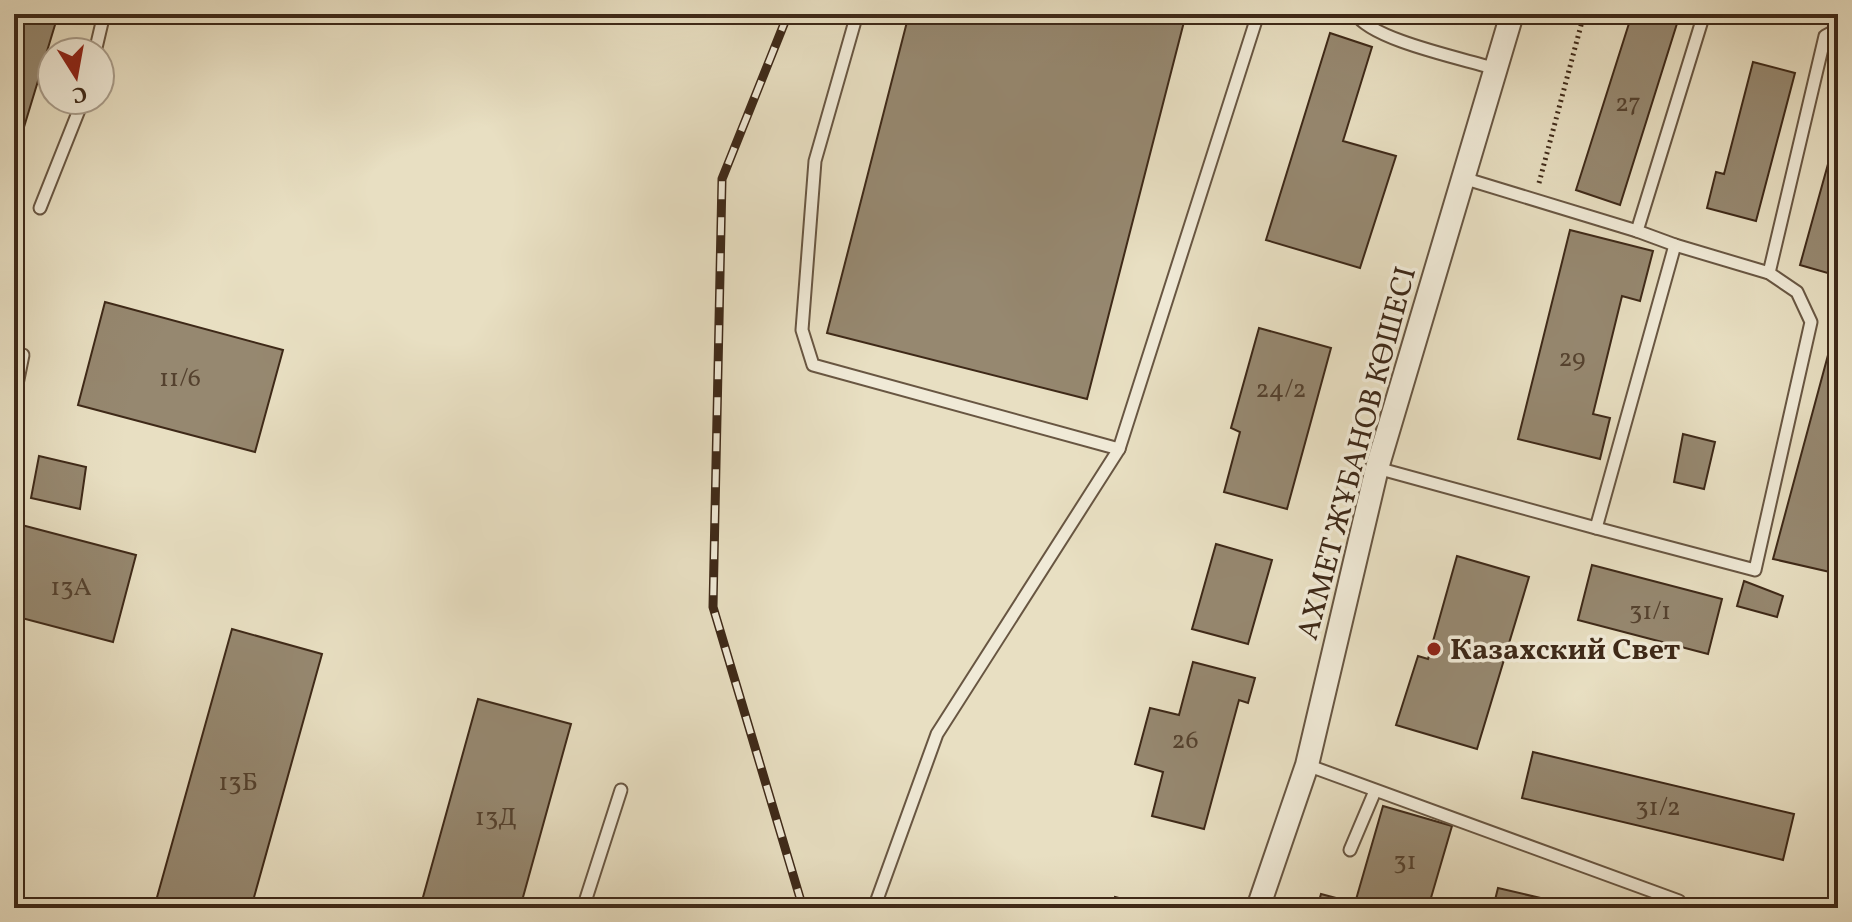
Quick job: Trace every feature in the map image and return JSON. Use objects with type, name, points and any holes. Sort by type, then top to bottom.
[{"type":"street","name":"АХМЕТ ЖҰБАНОВ КӨШЕСІ","points":[[1258,908],[1307,765],[1377,468],[1512,14]]},
{"type":"lane","points":[[99,36],[104,14]]},
{"type":"lane","points":[[857,14],[815,161],[802,330],[813,365],[1119,449]]},
{"type":"lane","points":[[874,908],[937,734],[1119,449],[1258,14]]},
{"type":"lane","points":[[1356,14],[1377,33],[1496,69]]},
{"type":"lane","points":[[1637,231],[1704,14]]},
{"type":"lane","points":[[1769,273],[1825,36],[1838,29]]},
{"type":"lane","points":[[40,208],[77,116]]},
{"type":"lane","points":[[1377,468],[1755,570],[1811,322],[1797,292],[1769,273],[1463,178]]},
{"type":"lane","points":[[1596,528],[1675,245]]},
{"type":"lane","points":[[14,399],[23,355]]},
{"type":"lane","points":[[1307,765],[1679,901]]},
{"type":"lane","points":[[583,908],[621,790]]},
{"type":"lane","points":[[1350,850],[1375,791]]},
{"type":"path","points":[[1534,199],[1584,14]]},
{"type":"building","points":[[14,14],[58,15],[52,36],[36,36],[36,88],[14,160]]},
{"type":"building","points":[[909,14],[1186,14],[1087,399],[827,333]]},
{"type":"building","points":[[1399,14],[1428,14],[1425,22]]},
{"type":"building","points":[[1632,14],[1680,14],[1620,205],[1576,190]]},
{"type":"building","points":[[1330,33],[1372,47],[1343,141],[1396,156],[1360,268],[1266,240]]},
{"type":"building","points":[[1753,62],[1795,73],[1756,221],[1707,208],[1716,172],[1724,174]]},
{"type":"building","points":[[1838,128],[1838,276],[1800,265]]},
{"type":"building","points":[[1570,230],[1653,251],[1640,301],[1622,296],[1593,414],[1610,418],[1600,459],[1518,439]]},
{"type":"building","points":[[105,302],[283,350],[255,452],[78,405]]},
{"type":"building","points":[[1838,318],[1838,542],[1830,572],[1773,559]]},
{"type":"building","points":[[1259,328],[1331,348],[1287,509],[1224,492],[1240,432],[1231,428]]},
{"type":"building","points":[[1683,434],[1715,442],[1704,489],[1674,482]]},
{"type":"building","points":[[39,456],[86,467],[80,509],[31,498]]},
{"type":"building","points":[[14,523],[136,555],[113,642],[14,616]]},
{"type":"building","points":[[1216,544],[1272,560],[1248,644],[1192,629]]},
{"type":"building","points":[[1457,556],[1529,577],[1477,749],[1396,725],[1418,656],[1428,659]]},
{"type":"building","points":[[1592,565],[1722,599],[1708,654],[1578,620]]},
{"type":"building","points":[[1744,581],[1783,596],[1777,617],[1737,606]]},
{"type":"building","points":[[232,629],[322,654],[251,908],[154,908]]},
{"type":"building","points":[[1193,662],[1255,678],[1248,703],[1239,700],[1204,829],[1152,816],[1163,772],[1135,764],[1150,708],[1179,715]]},
{"type":"building","points":[[478,699],[571,724],[520,908],[420,908]]},
{"type":"building","points":[[1533,752],[1794,814],[1783,860],[1522,798]]},
{"type":"building","points":[[1383,806],[1452,826],[1428,908],[1317,908],[1321,894],[1355,903]]},
{"type":"building","points":[[1498,888],[1583,908],[1493,908]]},
{"type":"building","points":[[1115,897],[1157,908],[1112,908]]},
{"type":"railway","points":[[788,14],[722,179],[713,607],[803,908]]},
{"type":"place","name":"Казахский Свет","points":[[1434,649]]}]
